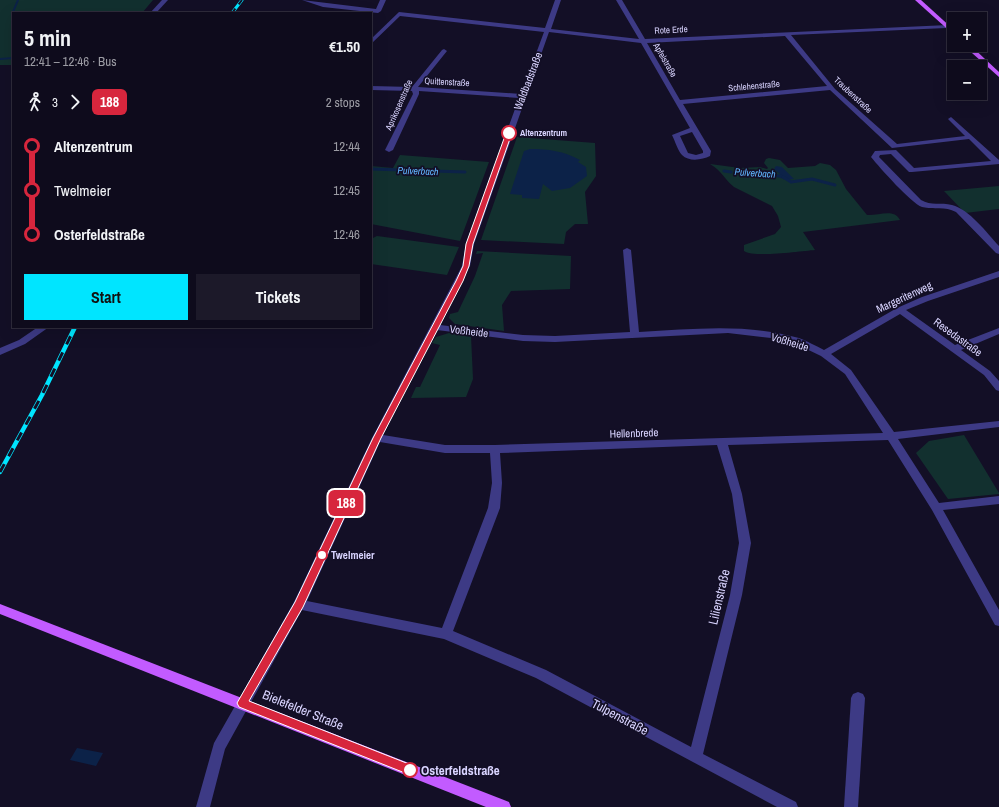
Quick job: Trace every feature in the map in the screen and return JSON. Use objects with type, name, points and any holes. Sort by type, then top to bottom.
[{"type":"main road","points":[[918,0],[946,26]]},
{"type":"main road","points":[[974,52],[999,75]]},
{"type":"main road","name":"Bielefelder Straße","points":[[0,609],[504,807]]},
{"type":"street","points":[[154,12],[165,0]]},
{"type":"street","points":[[306,0],[322,5],[378,11],[383,0]]},
{"type":"street","name":"Waldbadstraße","points":[[242,703],[299,604],[377,438],[436,327],[466,266],[470,244],[522,96],[558,0]]},
{"type":"street","name":"Apfelstraße","points":[[619,0],[708,152],[702,157],[695,157],[685,154],[676,135],[694,129]]},
{"type":"street","name":"Rote Erde","points":[[372,41],[399,14],[643,41],[946,26]]},
{"type":"street","name":"Traubenstraße","points":[[787,34],[831,88],[894,149],[912,170],[998,162]]},
{"type":"street","name":"Aprikosenstraße","points":[[389,150],[416,94],[416,86],[444,51]]},
{"type":"street","name":"Quittenstraße","points":[[372,88],[416,89],[522,96]]},
{"type":"street","name":"Schlehenstraße","points":[[678,102],[831,88]]},
{"type":"street","points":[[951,119],[998,162]]},
{"type":"street","points":[[970,137],[894,149],[875,156],[913,197],[924,206],[953,207],[995,242],[999,251]]},
{"type":"street","points":[[627,250],[635,335]]},
{"type":"street","name":"Margeritenweg","points":[[824,354],[900,310],[925,299],[999,274]]},
{"type":"street","name":"Resedastraße","points":[[900,310],[987,373],[999,388]]},
{"type":"street","name":"Voßheide","points":[[436,327],[523,338],[555,339],[728,330],[753,332],[797,342],[824,354],[848,372],[892,436],[936,507],[999,621]]},
{"type":"street","points":[[0,352],[22,342],[43,328]]},
{"type":"street","points":[[955,349],[999,331]]},
{"type":"street","points":[[892,436],[999,424]]},
{"type":"street","name":"Hellenbrede","points":[[377,438],[445,449],[494,449],[722,443],[892,436]]},
{"type":"street","name":"Lilienstraße","points":[[695,757],[736,595],[745,543],[737,494],[722,443]]},
{"type":"street","points":[[446,634],[494,508],[497,482],[494,449]]},
{"type":"street","points":[[936,507],[999,500]]},
{"type":"street","name":"Tulpenstraße","points":[[299,604],[446,634],[541,674],[790,807]]},
{"type":"street","points":[[851,807],[858,698]]},
{"type":"street","points":[[203,807],[219,747],[242,703]]},
{"type":"green space","points":[[0,0],[153,0],[143,12],[12,12],[12,65],[0,65]]},
{"type":"green space","points":[[517,137],[595,143],[596,176],[585,192],[588,224],[575,224],[566,232],[564,244],[481,240]]},
{"type":"green space","points":[[400,155],[489,162],[460,241],[372,224],[372,166],[393,168]]},
{"type":"green space","points":[[769,158],[780,160],[788,168],[815,166],[820,163],[830,165],[836,170],[846,189],[867,215],[890,213],[897,216],[900,220],[803,232],[815,250],[767,254],[749,253],[744,251],[744,245],[775,234],[781,227],[778,216],[772,206],[734,187],[718,170],[710,164],[740,168],[760,167],[767,169],[768,168],[764,163],[766,159]]},
{"type":"green space","points":[[999,186],[999,209],[965,213],[944,191]]},
{"type":"green space","points":[[377,236],[459,247],[447,275],[372,264],[372,238]]},
{"type":"green space","points":[[477,251],[571,256],[570,289],[511,291],[502,305],[504,331],[455,324],[449,318],[450,314],[458,312],[475,276],[483,253],[476,254]]},
{"type":"green space","points":[[449,333],[471,336],[473,379],[466,397],[411,398],[416,387],[420,387],[440,345],[432,343],[436,337]]},
{"type":"green space","points":[[964,435],[999,494],[948,499],[916,453],[929,441]]},
{"type":"water","points":[[530,149],[543,149],[568,154],[580,160],[578,162],[586,167],[587,176],[570,188],[552,191],[543,184],[539,199],[522,198],[522,195],[510,194],[524,151]]},
{"type":"water","points":[[776,166],[782,167],[794,179],[786,180],[778,177],[780,174],[774,169]]},
{"type":"water","points":[[77,748],[103,753],[96,766],[70,760]]},
{"type":"waterway","points":[[13,12],[18,0]]},
{"type":"waterway","name":"Pulverbach","points":[[0,59],[12,58]]},
{"type":"waterway","name":"Pulverbach","points":[[372,169],[465,172]]},
{"type":"waterway","name":"Pulverbach","points":[[724,171],[731,172]]},
{"type":"waterway","name":"Pulverbach","points":[[753,175],[781,176]]},
{"type":"waterway","points":[[783,177],[791,182],[812,179],[835,185]]},
{"type":"railway","points":[[233,12],[242,0]]},
{"type":"railway","points":[[0,472],[42,395],[75,328]]},
{"type":"bus line","name":"188","points":[[410,770],[242,703],[299,604],[377,438],[459,281],[466,266],[470,244],[509,133]]},
{"type":"place","name":"Altenzentrum","points":[[509,133]]},
{"type":"place","name":"Twelmeier","points":[[322,555]]},
{"type":"place","name":"Osterfeldstraße","points":[[410,770]]}]
